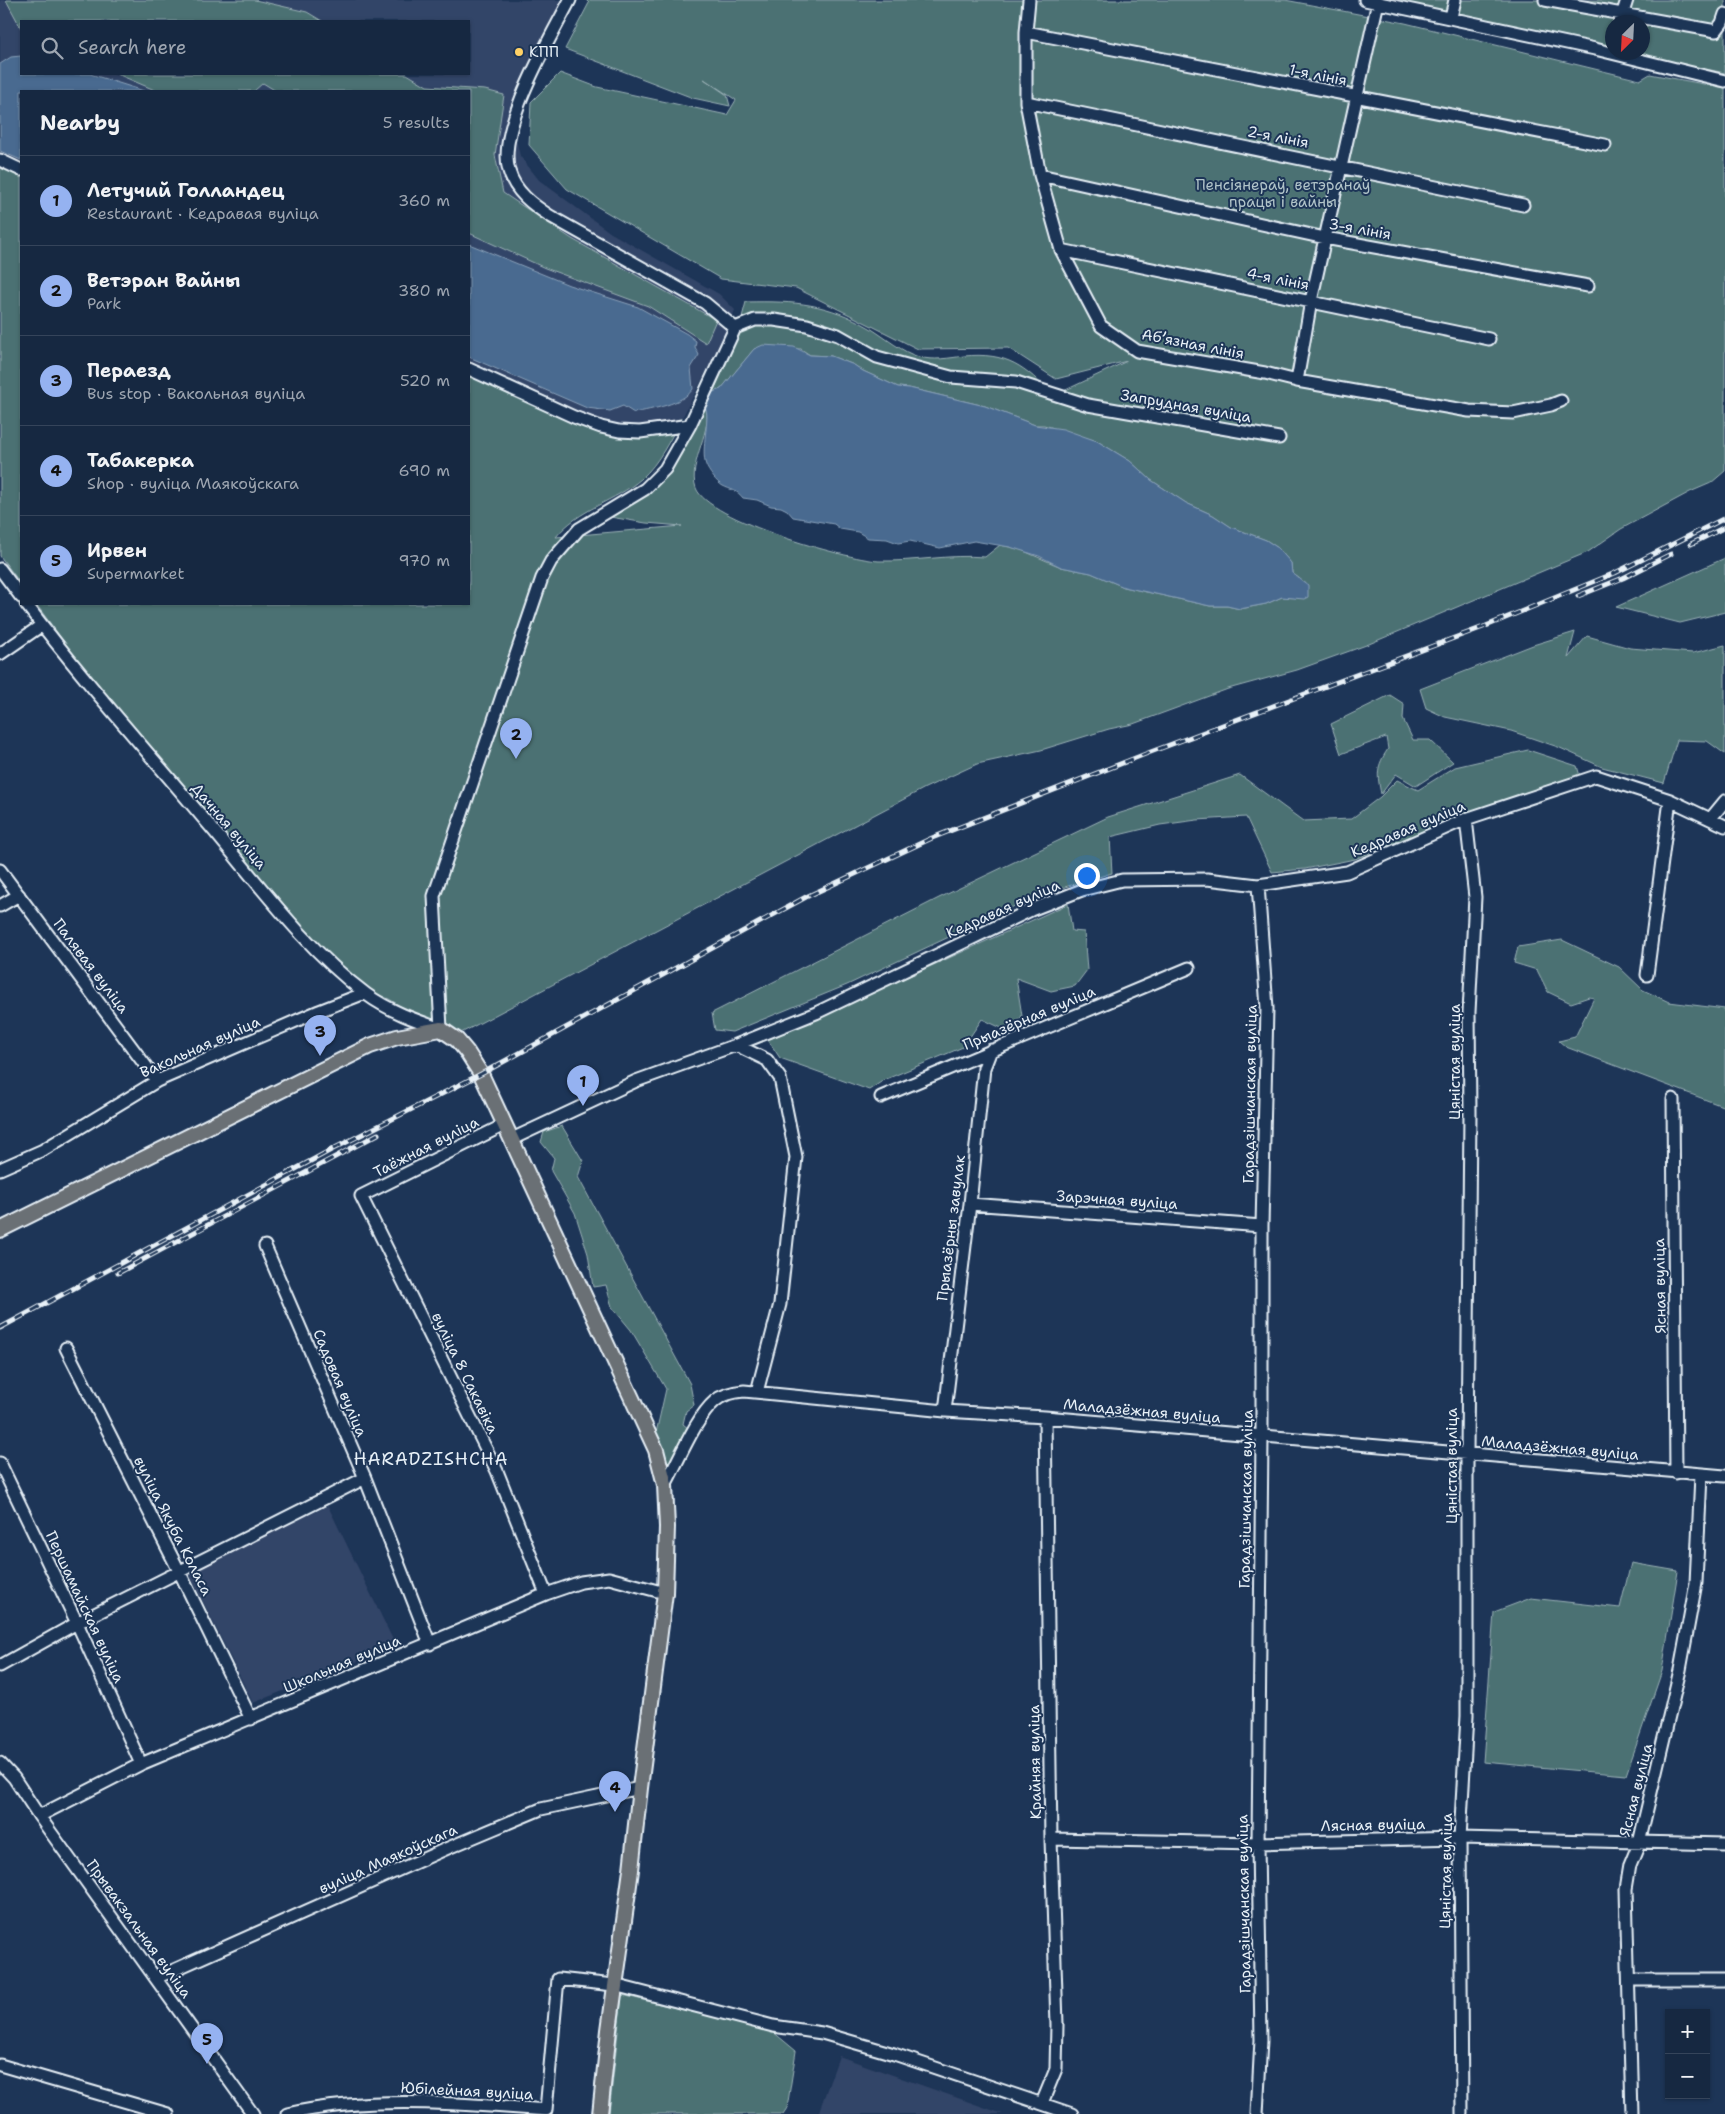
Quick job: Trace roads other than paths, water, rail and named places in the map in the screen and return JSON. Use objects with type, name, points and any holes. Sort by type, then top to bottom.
[{"type":"main road","points":[[0,1230],[370,1046],[397,1037],[441,1029],[456,1040],[467,1052],[481,1074],[512,1139],[656,1450],[666,1485],[665,1593],[631,1870],[614,1985],[600,2114]]},
{"type":"street","points":[[441,1029],[434,896],[542,578],[551,561],[579,529],[629,500],[656,480],[675,455],[735,328],[705,303],[550,216],[528,200],[514,183],[509,172],[507,158],[512,129],[526,89],[570,0]]},
{"type":"street","name":"Абʼязная лінія","points":[[1029,0],[1026,32],[1026,102],[1040,175],[1061,250],[1101,326],[1137,351],[1265,373],[1297,382],[1470,411],[1513,413],[1550,406],[1561,400]]},
{"type":"street","points":[[1365,0],[1394,3],[1605,50]]},
{"type":"street","points":[[1451,17],[1455,0]]},
{"type":"street","points":[[1545,0],[1608,15]]},
{"type":"street","points":[[1622,15],[1627,0]]},
{"type":"street","points":[[1297,382],[1311,301],[1378,2]]},
{"type":"street","points":[[1650,22],[1716,31],[1722,23],[1725,14]]},
{"type":"street","name":"1-я лінія","points":[[1026,32],[1356,98],[1605,145]]},
{"type":"street","points":[[1646,60],[1725,81]]},
{"type":"street","name":"2-я лінія","points":[[1026,102],[1523,204]]},
{"type":"street","points":[[0,160],[20,170]]},
{"type":"street","name":"3-я лінія","points":[[1040,175],[1325,238],[1588,286]]},
{"type":"street","name":"4-я лінія","points":[[1061,250],[1489,339]]},
{"type":"street","name":"Запрудная вуліца","points":[[735,328],[755,320],[774,320],[807,325],[838,335],[877,357],[904,366],[951,377],[1016,382],[1088,404],[1280,438]]},
{"type":"street","points":[[470,369],[574,417],[619,431],[640,432],[690,425]]},
{"type":"street","points":[[0,569],[20,596]]},
{"type":"street","name":"Дачная вуліца","points":[[27,605],[301,934],[365,993],[396,1012],[441,1029]]},
{"type":"street","points":[[0,654],[42,625]]},
{"type":"street","name":"Кедравая вуліца","points":[[512,1139],[636,1081],[736,1045],[816,1013],[1031,910],[1082,890],[1122,880],[1207,880],[1258,885],[1347,872],[1466,820],[1596,776],[1670,800],[1712,818],[1725,826]]},
{"type":"street","points":[[1647,975],[1670,800]]},
{"type":"street","points":[[1712,818],[1725,801]]},
{"type":"street","name":"Цяністая вуліца","points":[[1462,2114],[1460,1838],[1467,1716],[1469,1012],[1475,897],[1466,820]]},
{"type":"street","name":"Палявая вуліца","points":[[0,870],[157,1081]]},
{"type":"street","name":"Гарадзішчанская вуліца","points":[[1257,2114],[1261,2040],[1258,1843],[1262,1226],[1267,1008],[1258,885]]},
{"type":"street","points":[[0,906],[19,895]]},
{"type":"street","name":"Прыазёрная вуліца","points":[[881,1097],[1189,968]]},
{"type":"street","name":"Вакольная вуліца","points":[[0,1169],[43,1150],[157,1081],[318,1011],[365,993]]},
{"type":"street","points":[[736,1045],[767,1060],[780,1078],[796,1157],[780,1304],[757,1392]]},
{"type":"street","name":"Прыазёрны завулак","points":[[945,1411],[984,1068],[991,1050]]},
{"type":"street","name":"Ясная вуліца","points":[[1673,1099],[1676,1473]]},
{"type":"street","name":"Таёжная вуліца","points":[[361,1196],[504,1125]]},
{"type":"street","name":"вуліца 8 Сакавіка","points":[[361,1196],[497,1471],[546,1594]]},
{"type":"street","name":"Зарэчная вуліца","points":[[970,1204],[1262,1226]]},
{"type":"street","name":"Садовая вуліца","points":[[265,1246],[365,1478],[430,1644]]},
{"type":"street","name":"вуліца Якуба Коласа","points":[[66,1348],[180,1571],[251,1719]]},
{"type":"street","name":"Маладзёжная вуліца","points":[[666,1485],[703,1415],[715,1401],[730,1393],[757,1392],[945,1411],[1045,1417],[1725,1476]]},
{"type":"street","name":"Крайняя вуліца","points":[[1042,2103],[1056,2069],[1057,2025],[1051,1839],[1045,1417]]},
{"type":"street","name":"Першамайская вуліца","points":[[0,1463],[77,1623],[140,1764]]},
{"type":"street","name":"Ясная вуліца","points":[[1632,2114],[1626,1889],[1630,1865],[1639,1843],[1680,1670],[1694,1592],[1701,1475]]},
{"type":"street","points":[[0,1666],[77,1623],[365,1478]]},
{"type":"street","name":"Школьная вуліца","points":[[39,1816],[140,1764],[546,1594],[581,1582],[610,1578],[665,1593]]},
{"type":"street","name":"Прывакзальная вуліца","points":[[0,1763],[14,1778],[39,1816],[253,2114]]},
{"type":"street","name":"вуліца Маякоўскага","points":[[156,1978],[540,1809],[640,1788]]},
{"type":"street","name":"Лясная вуліца","points":[[1051,1839],[1258,1843],[1460,1838],[1725,1844]]},
{"type":"street","name":"Юбілейная вуліца","points":[[287,2114],[313,2108],[420,2101],[546,2110],[558,1979],[614,1985]]},
{"type":"street","points":[[1629,1980],[1725,1980]]},
{"type":"street","points":[[614,1985],[773,2026],[822,2033],[1072,2114]]},
{"type":"street","points":[[0,2065],[168,2114]]},
{"type":"railway","points":[[0,1328],[331,1150],[481,1074],[806,897],[932,838],[1148,753],[1486,626],[1615,573],[1725,518]]},
{"type":"railway","points":[[1691,544],[1725,527]]},
{"type":"railway","points":[[1578,596],[1623,578],[1671,554]]},
{"type":"railway","points":[[118,1273],[378,1134]]},
{"type":"place","name":"КПП","points":[[519,52]]},
{"type":"place","name":"Ветэран Вайны","points":[[516,759]]},
{"type":"place","name":"Пераезд","points":[[320,1056]]},
{"type":"place","name":"Летучий Голландец","points":[[583,1106]]},
{"type":"place","name":"Табакерка","points":[[615,1812]]},
{"type":"place","name":"Ирвен","points":[[207,2064]]},
{"type":"district","name":"HARADZISHCHA","points":[[431,1459]]},
{"type":"park label","name":"Пенсіянераў, ветэранаў працы і вайны","points":[[1283,194]]}]
